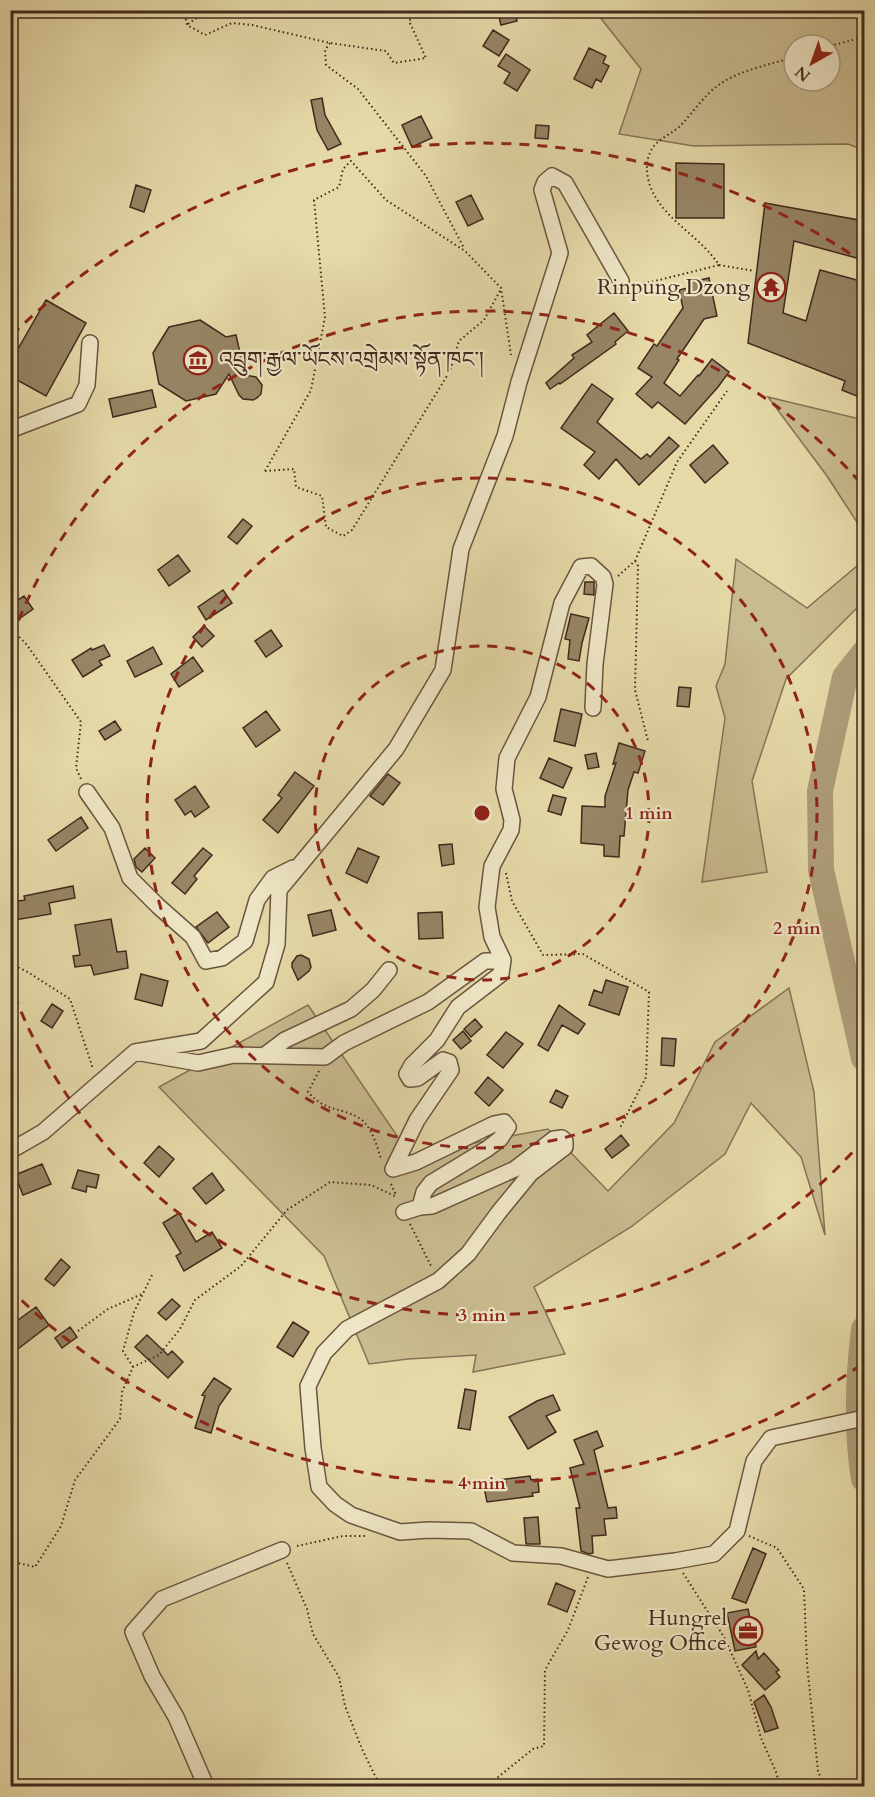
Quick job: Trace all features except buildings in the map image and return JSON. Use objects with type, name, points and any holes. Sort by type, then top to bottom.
[{"type":"street","points":[[10,1151],[43,1132],[135,1052],[201,1041],[266,982],[277,944],[279,890],[396,748],[443,670],[461,549],[505,436],[519,382],[560,253],[542,190],[545,182],[552,176],[565,183],[621,281]]},
{"type":"street","points":[[10,430],[78,404],[87,385],[90,343]]},
{"type":"street","points":[[389,1170],[417,1120],[451,1070],[449,1062],[443,1060],[418,1078],[410,1079],[407,1074],[412,1065],[437,1040],[458,1007],[501,974],[503,960],[492,937],[487,907],[492,866],[511,830],[512,820],[504,789],[507,758],[538,697],[562,603],[581,567],[591,566],[603,576],[605,584],[594,664],[593,708]]},
{"type":"street","points":[[87,792],[112,828],[130,878],[192,937],[206,961],[222,958],[245,941],[258,900],[273,878],[290,870],[307,857]]},
{"type":"street","points":[[135,1052],[198,1063],[234,1055],[325,1057],[344,1043],[428,1002],[485,961],[503,960]]},
{"type":"street","points":[[266,1055],[285,1040],[351,1009],[373,990],[389,970]]},
{"type":"street","points":[[389,1170],[416,1162],[494,1124],[504,1122],[508,1128],[500,1139],[430,1183],[424,1192],[420,1207]]},
{"type":"street","points":[[404,1212],[432,1206],[515,1169],[554,1139],[562,1138],[566,1141],[565,1147],[531,1173],[468,1254],[438,1281],[347,1329],[324,1353],[308,1386],[319,1487],[335,1504],[351,1515],[400,1532],[429,1530],[471,1532],[513,1553],[561,1556],[608,1569],[714,1554],[737,1531],[754,1461],[771,1438],[863,1418]]},
{"type":"street","points":[[206,1786],[176,1717],[152,1676],[133,1632],[162,1599],[282,1550]]},
{"type":"path","points":[[184,10],[187,25],[205,35],[232,22],[330,43],[386,51],[394,63],[426,58],[409,21],[419,10]]},
{"type":"path","points":[[187,25],[208,10]]},
{"type":"path","points":[[842,43],[864,37]]},
{"type":"path","points":[[330,43],[325,50],[326,65],[358,89],[426,176],[465,250]]},
{"type":"path","points":[[719,265],[710,252],[676,223],[655,198],[648,178],[648,158],[654,145],[677,130],[720,83],[750,70],[782,61]]},
{"type":"path","points":[[501,288],[484,320],[459,340],[450,371],[352,530],[343,536],[326,527],[322,496],[296,487],[294,468],[265,471],[311,390],[325,317],[314,200],[339,187],[343,169],[351,161],[386,200],[465,250],[501,288],[513,364],[519,382]]},
{"type":"path","points":[[621,281],[636,285],[719,265],[754,271]]},
{"type":"path","points":[[603,576],[619,576],[635,561],[677,462],[727,391]]},
{"type":"path","points":[[635,561],[638,566],[634,690],[648,741]]},
{"type":"path","points":[[10,627],[27,645],[81,722],[76,768],[87,792]]},
{"type":"path","points":[[506,873],[512,901],[543,955],[584,954],[649,992],[646,1077],[620,1128]]},
{"type":"path","points":[[10,964],[26,971],[70,999],[98,1083]]},
{"type":"path","points":[[325,1057],[308,1092],[320,1104],[361,1118],[375,1139],[389,1170],[397,1197],[438,1281]]},
{"type":"path","points":[[10,1561],[35,1567],[61,1526],[75,1480],[120,1419],[122,1392],[134,1367],[159,1355],[180,1329],[195,1300],[240,1266],[287,1210],[330,1182],[370,1185],[397,1197]]},
{"type":"path","points":[[134,1367],[123,1351],[134,1312],[152,1275]]},
{"type":"path","points":[[78,1331],[108,1309],[143,1294]]},
{"type":"path","points":[[737,1531],[777,1548],[804,1589],[809,1685],[818,1771],[824,1786]]},
{"type":"path","points":[[371,1536],[343,1536],[312,1541],[282,1550],[307,1609],[313,1634],[339,1677],[345,1706],[380,1786]]},
{"type":"path","points":[[675,1561],[724,1637],[748,1690],[761,1738],[780,1786]]},
{"type":"path","points":[[487,1786],[533,1749],[544,1746],[545,1670],[568,1630],[593,1565]]},
{"type":"shaded area","points":[[595,11],[864,11],[864,150],[848,144],[694,146],[619,134],[641,69]]},
{"type":"shaded area","points":[[768,397],[864,420],[864,533],[827,476]]},
{"type":"shaded area","points":[[736,559],[807,608],[864,560],[864,601],[786,679],[752,781],[767,872],[702,882],[725,718],[716,686],[725,664]]},
{"type":"shaded area","points":[[789,988],[814,1092],[825,1235],[801,1157],[751,1103],[725,1154],[631,1227],[534,1287],[565,1354],[473,1372],[476,1355],[369,1364],[324,1256],[159,1087],[308,1005],[410,1155],[548,1129],[608,1191],[674,1123],[715,1042]]},
{"type":"waterway","points":[[864,653],[845,677],[820,791],[821,870],[864,1058]]},
{"type":"waterway","points":[[864,1329],[859,1404],[864,1479]]},
{"type":"place","name":"Rinpung Dzong","points":[[771,287]]},
{"type":"place","name":"འབྲུག་རྒྱལ་ཡོངས་འགྲེམས་སྟོན་ཁང་།","points":[[198,360]]},
{"type":"place","name":"Hungrel Gewog Office","points":[[748,1631]]}]
